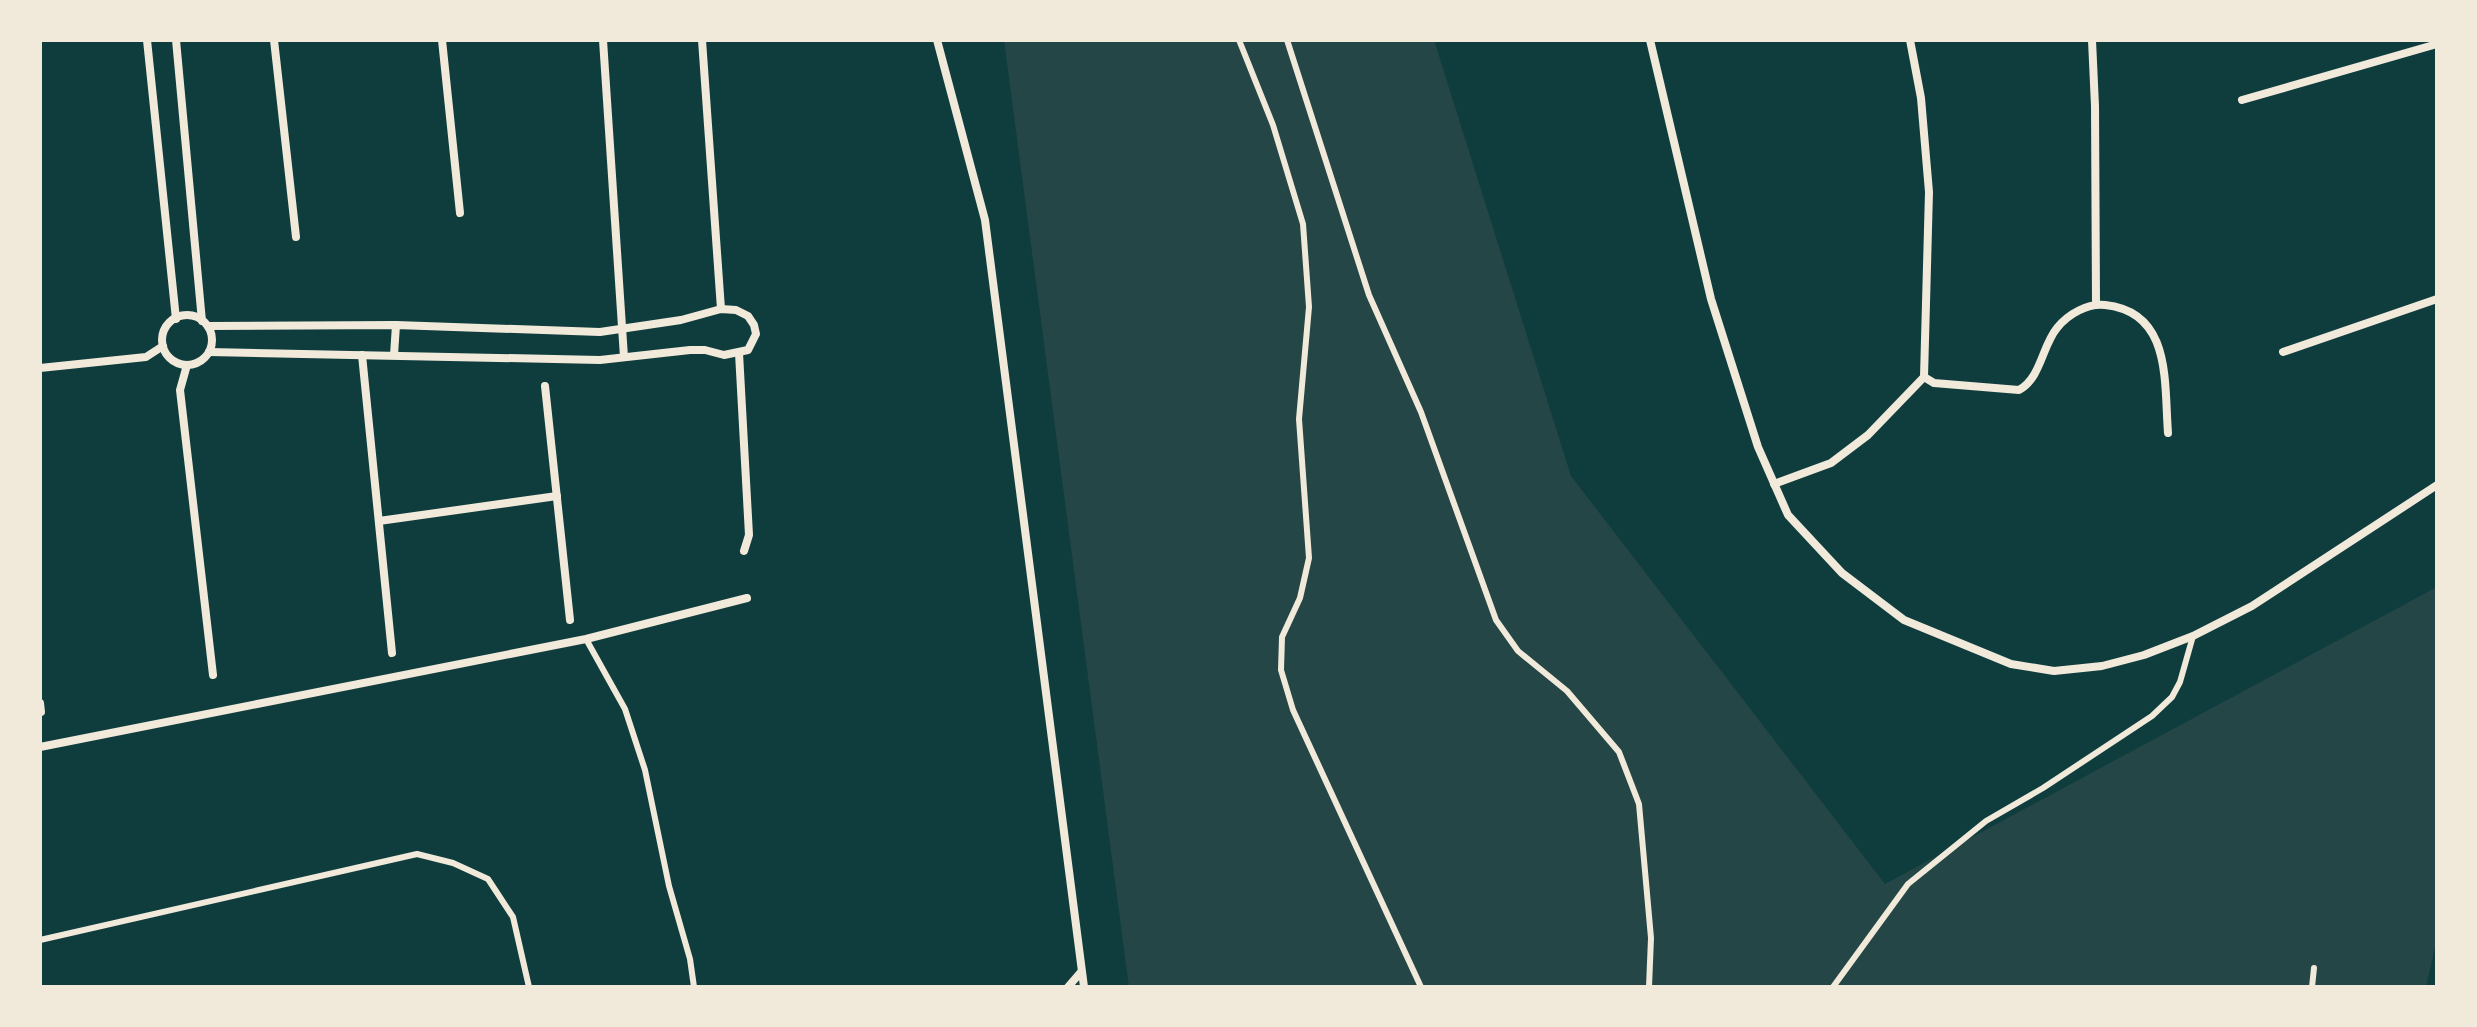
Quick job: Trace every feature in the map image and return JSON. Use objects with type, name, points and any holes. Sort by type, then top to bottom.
[{"type":"street","points":[[147,40],[176,319]]},
{"type":"street","points":[[176,40],[205,323],[212,343],[200,362],[187,365],[171,360],[163,346],[163,335],[176,319],[194,316],[205,323],[600,332],[681,320],[721,309],[736,310],[748,316],[756,334],[748,350],[739,353],[724,355],[690,350],[600,360],[209,352]]},
{"type":"street","points":[[274,40],[296,237]]},
{"type":"street","points":[[442,40],[460,213]]},
{"type":"street","points":[[603,40],[624,357]]},
{"type":"street","points":[[702,40],[721,309]]},
{"type":"street","points":[[937,40],[985,220],[1084,987]]},
{"type":"street","points":[[1650,40],[1711,299],[1758,447],[1774,484],[1788,515],[1842,573],[1904,620],[2011,664],[2054,671],[2102,666],[2144,655],[2193,636],[2252,606],[2437,485]]},
{"type":"street","points":[[1774,484],[1831,463],[1868,435],[1924,377],[1929,192],[1921,98],[1910,40]]},
{"type":"street","points":[[2092,40],[2096,304]]},
{"type":"street","points":[[2242,100],[2437,44]]},
{"type":"street","points":[[2283,352],[2437,299]]},
{"type":"street","points":[[1924,377],[1934,383],[2019,390],[2033,375],[2056,328],[2074,312],[2096,304],[2118,307],[2134,313],[2152,330],[2162,354],[2168,433]]},
{"type":"street","points":[[394,355],[396,325]]},
{"type":"street","points":[[40,368],[146,357],[163,346]]},
{"type":"street","points":[[739,353],[749,535],[744,551]]},
{"type":"street","points":[[362,355],[392,653]]},
{"type":"street","points":[[187,365],[180,390],[213,675]]},
{"type":"street","points":[[545,386],[570,620]]},
{"type":"street","points":[[379,521],[557,496]]},
{"type":"street","points":[[40,747],[586,639],[747,598]]},
{"type":"street","points":[[40,703],[41,712]]},
{"type":"street","points":[[1068,987],[1081,972]]},
{"type":"lane","points":[[1239,40],[1273,125],[1303,224],[1309,307],[1299,419],[1309,558],[1300,598],[1282,637],[1281,670],[1293,710],[1421,987]]},
{"type":"lane","points":[[1287,40],[1369,295],[1421,412],[1496,620],[1518,651],[1567,691],[1619,752],[1639,804],[1651,938],[1649,987]]},
{"type":"lane","points":[[1833,987],[1908,884],[1986,821],[2043,788],[2152,716],[2172,697],[2180,682],[2193,636]]},
{"type":"lane","points":[[586,639],[625,709],[645,770],[694,987]]},
{"type":"lane","points":[[40,940],[417,854],[453,863],[488,879],[513,917],[529,987]]},
{"type":"lane","points":[[2312,987],[2314,968]]},
{"type":"shaded area","points":[[1004,40],[1434,40],[1571,476],[1885,884],[2437,587],[2437,938],[2426,987],[1129,987]]}]
